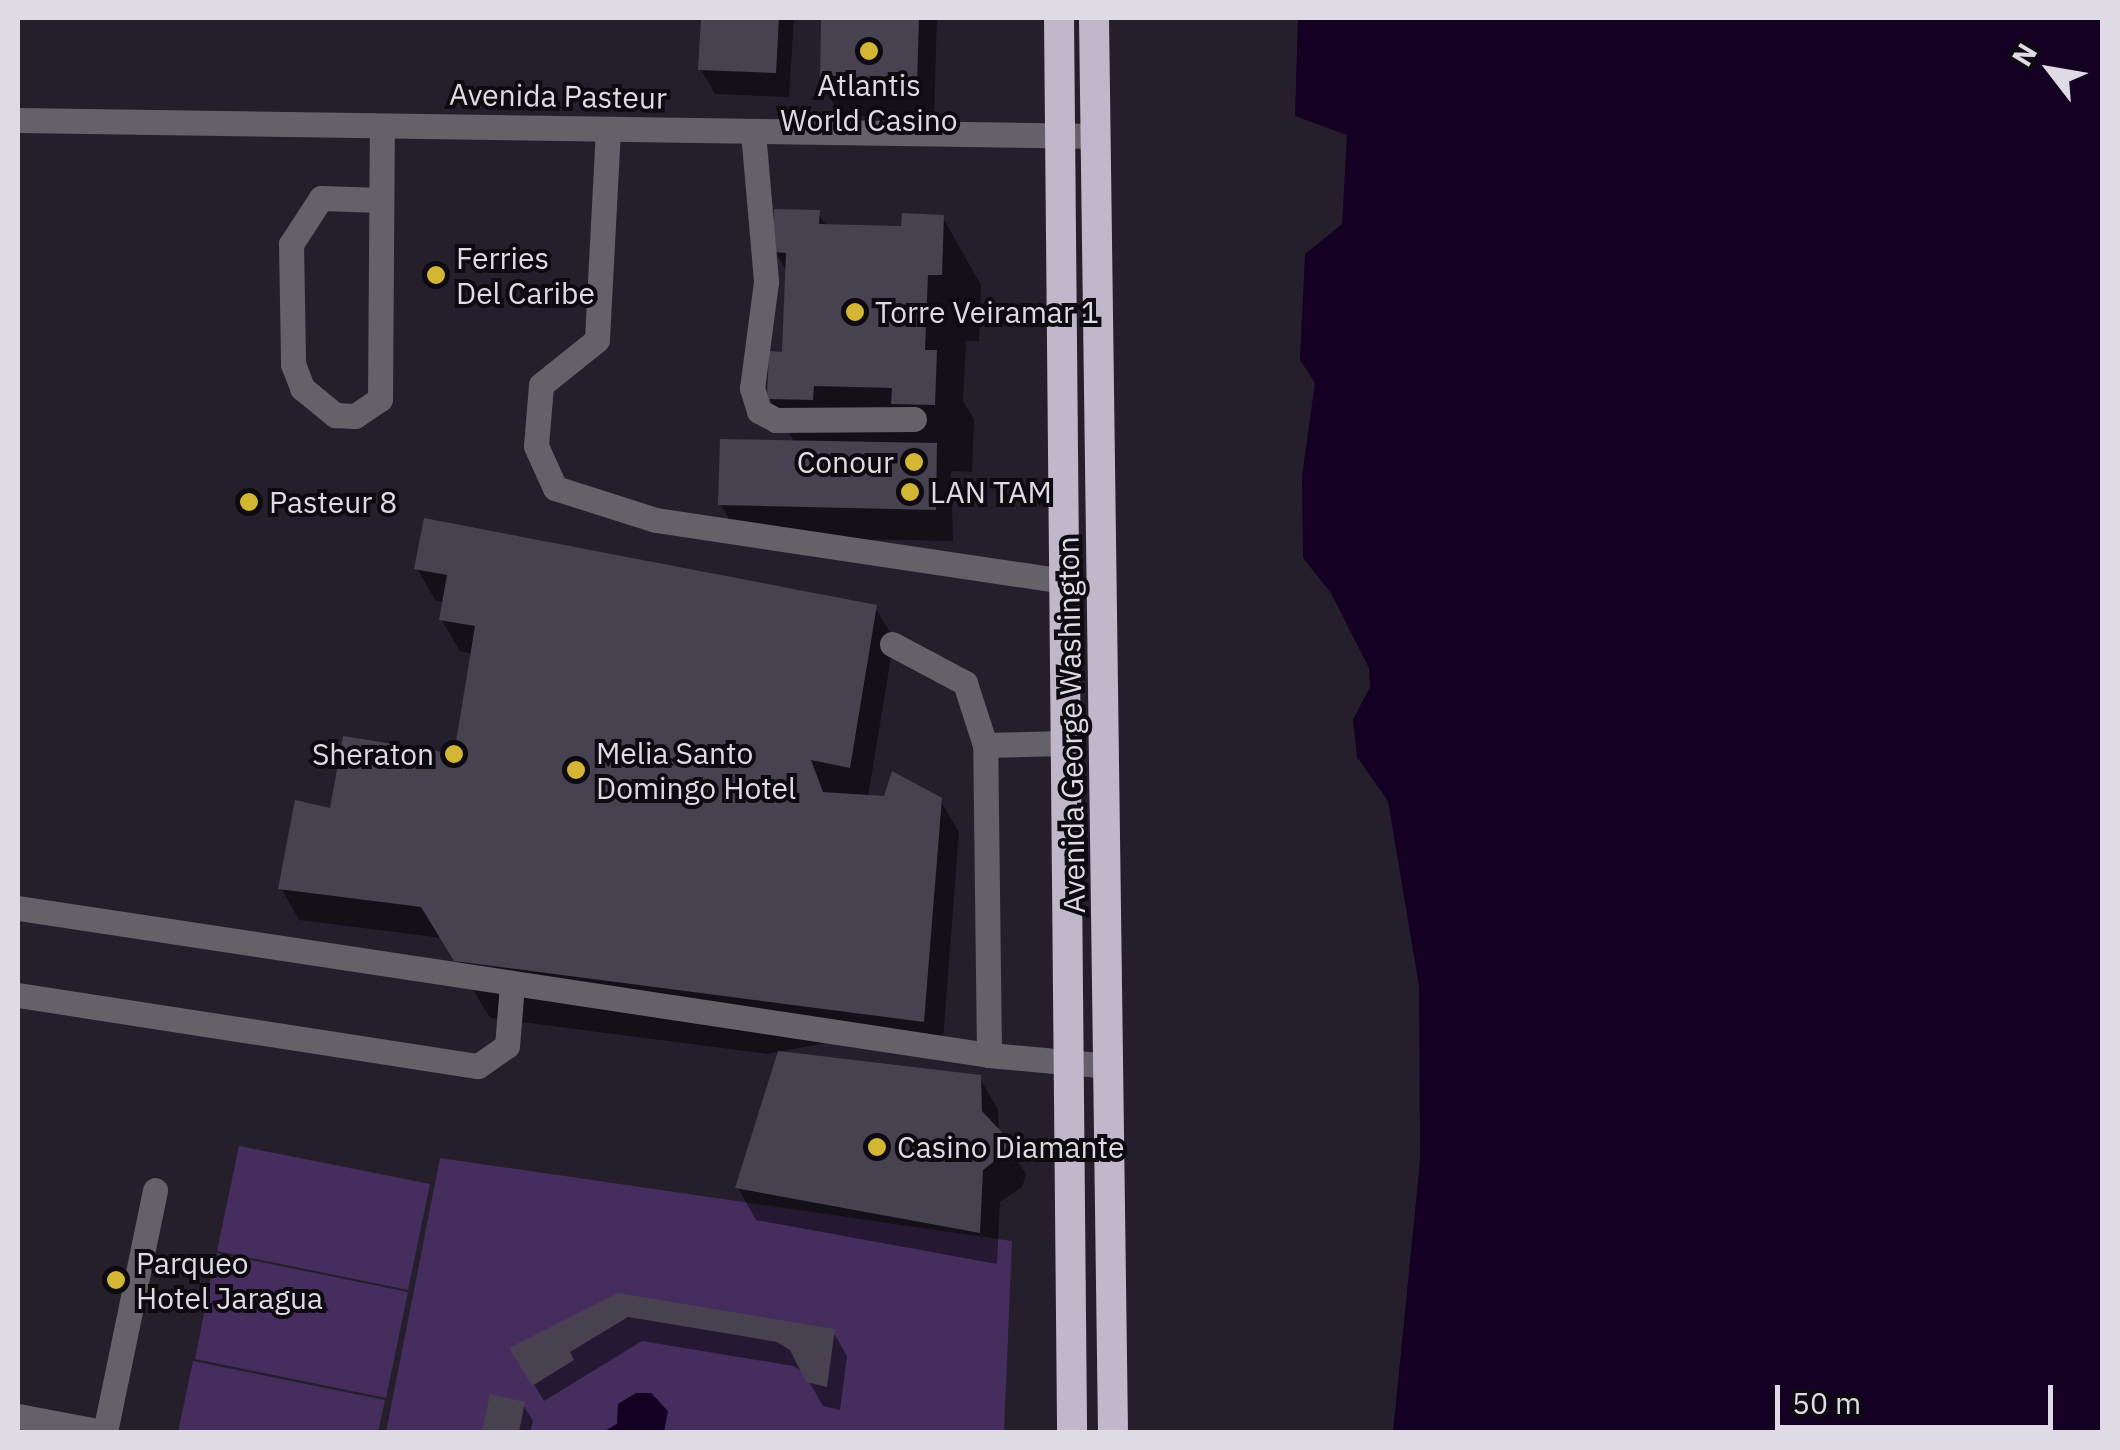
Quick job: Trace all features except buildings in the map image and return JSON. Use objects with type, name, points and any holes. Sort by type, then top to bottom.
[{"type":"highway","name":"Avenida George Washington","points":[[1059,18],[1072,1432]]},
{"type":"highway","name":"Avenida George Washington","points":[[1094,18],[1113,1432]]},
{"type":"street","name":"Avenida Pasteur","points":[[18,120],[1097,136]]},
{"type":"street","points":[[381,200],[320,198],[291,244],[293,364],[302,388],[335,415],[354,416],[380,399],[382,126]]},
{"type":"street","points":[[608,130],[598,340],[541,386],[536,446],[555,488],[656,520],[1064,581]]},
{"type":"street","points":[[752,132],[766,282],[752,388],[759,411],[776,420],[914,420]]},
{"type":"street","points":[[892,644],[964,683],[984,744],[989,1056]]},
{"type":"street","points":[[984,744],[1064,743]]},
{"type":"street","points":[[18,908],[989,1056],[1071,1067],[1109,1066]]},
{"type":"street","points":[[18,995],[478,1066],[506,1046],[512,985]]},
{"type":"street","points":[[18,1416],[104,1432],[155,1190]]},
{"type":"shaded area","points":[[1298,18],[2102,18],[2102,1432],[1393,1432],[1420,1161],[1419,986],[1388,801],[1357,757],[1353,720],[1370,687],[1369,668],[1331,593],[1303,558],[1302,476],[1315,383],[1300,360],[1305,254],[1342,224],[1347,135],[1295,116]]},
{"type":"shaded area","points":[[239,1146],[430,1184],[408,1290],[217,1251]]},
{"type":"shaded area","points":[[440,1158],[1012,1241],[1004,1432],[386,1432]]},
{"type":"shaded area","points":[[216,1253],[408,1292],[386,1398],[195,1359]]},
{"type":"shaded area","points":[[193,1361],[385,1400],[378,1432],[178,1432]]},
{"type":"shaded area","points":[[636,1393],[651,1393],[668,1411],[664,1432],[603,1432],[617,1424],[618,1404]]},
{"type":"place","name":"Atlantis World Casino","points":[[869,51]]},
{"type":"place","name":"Ferries Del Caribe","points":[[436,275]]},
{"type":"place","name":"Torre Veiramar 1","points":[[855,312]]},
{"type":"place","name":"Conour","points":[[914,462]]},
{"type":"place","name":"LAN TAM","points":[[910,492]]},
{"type":"place","name":"Pasteur 8","points":[[249,502]]},
{"type":"place","name":"Sheraton","points":[[454,754]]},
{"type":"place","name":"Melia Santo Domingo Hotel","points":[[576,770]]},
{"type":"place","name":"Casino Diamante","points":[[877,1147]]},
{"type":"place","name":"Parqueo Hotel Jaragua","points":[[116,1280]]}]
